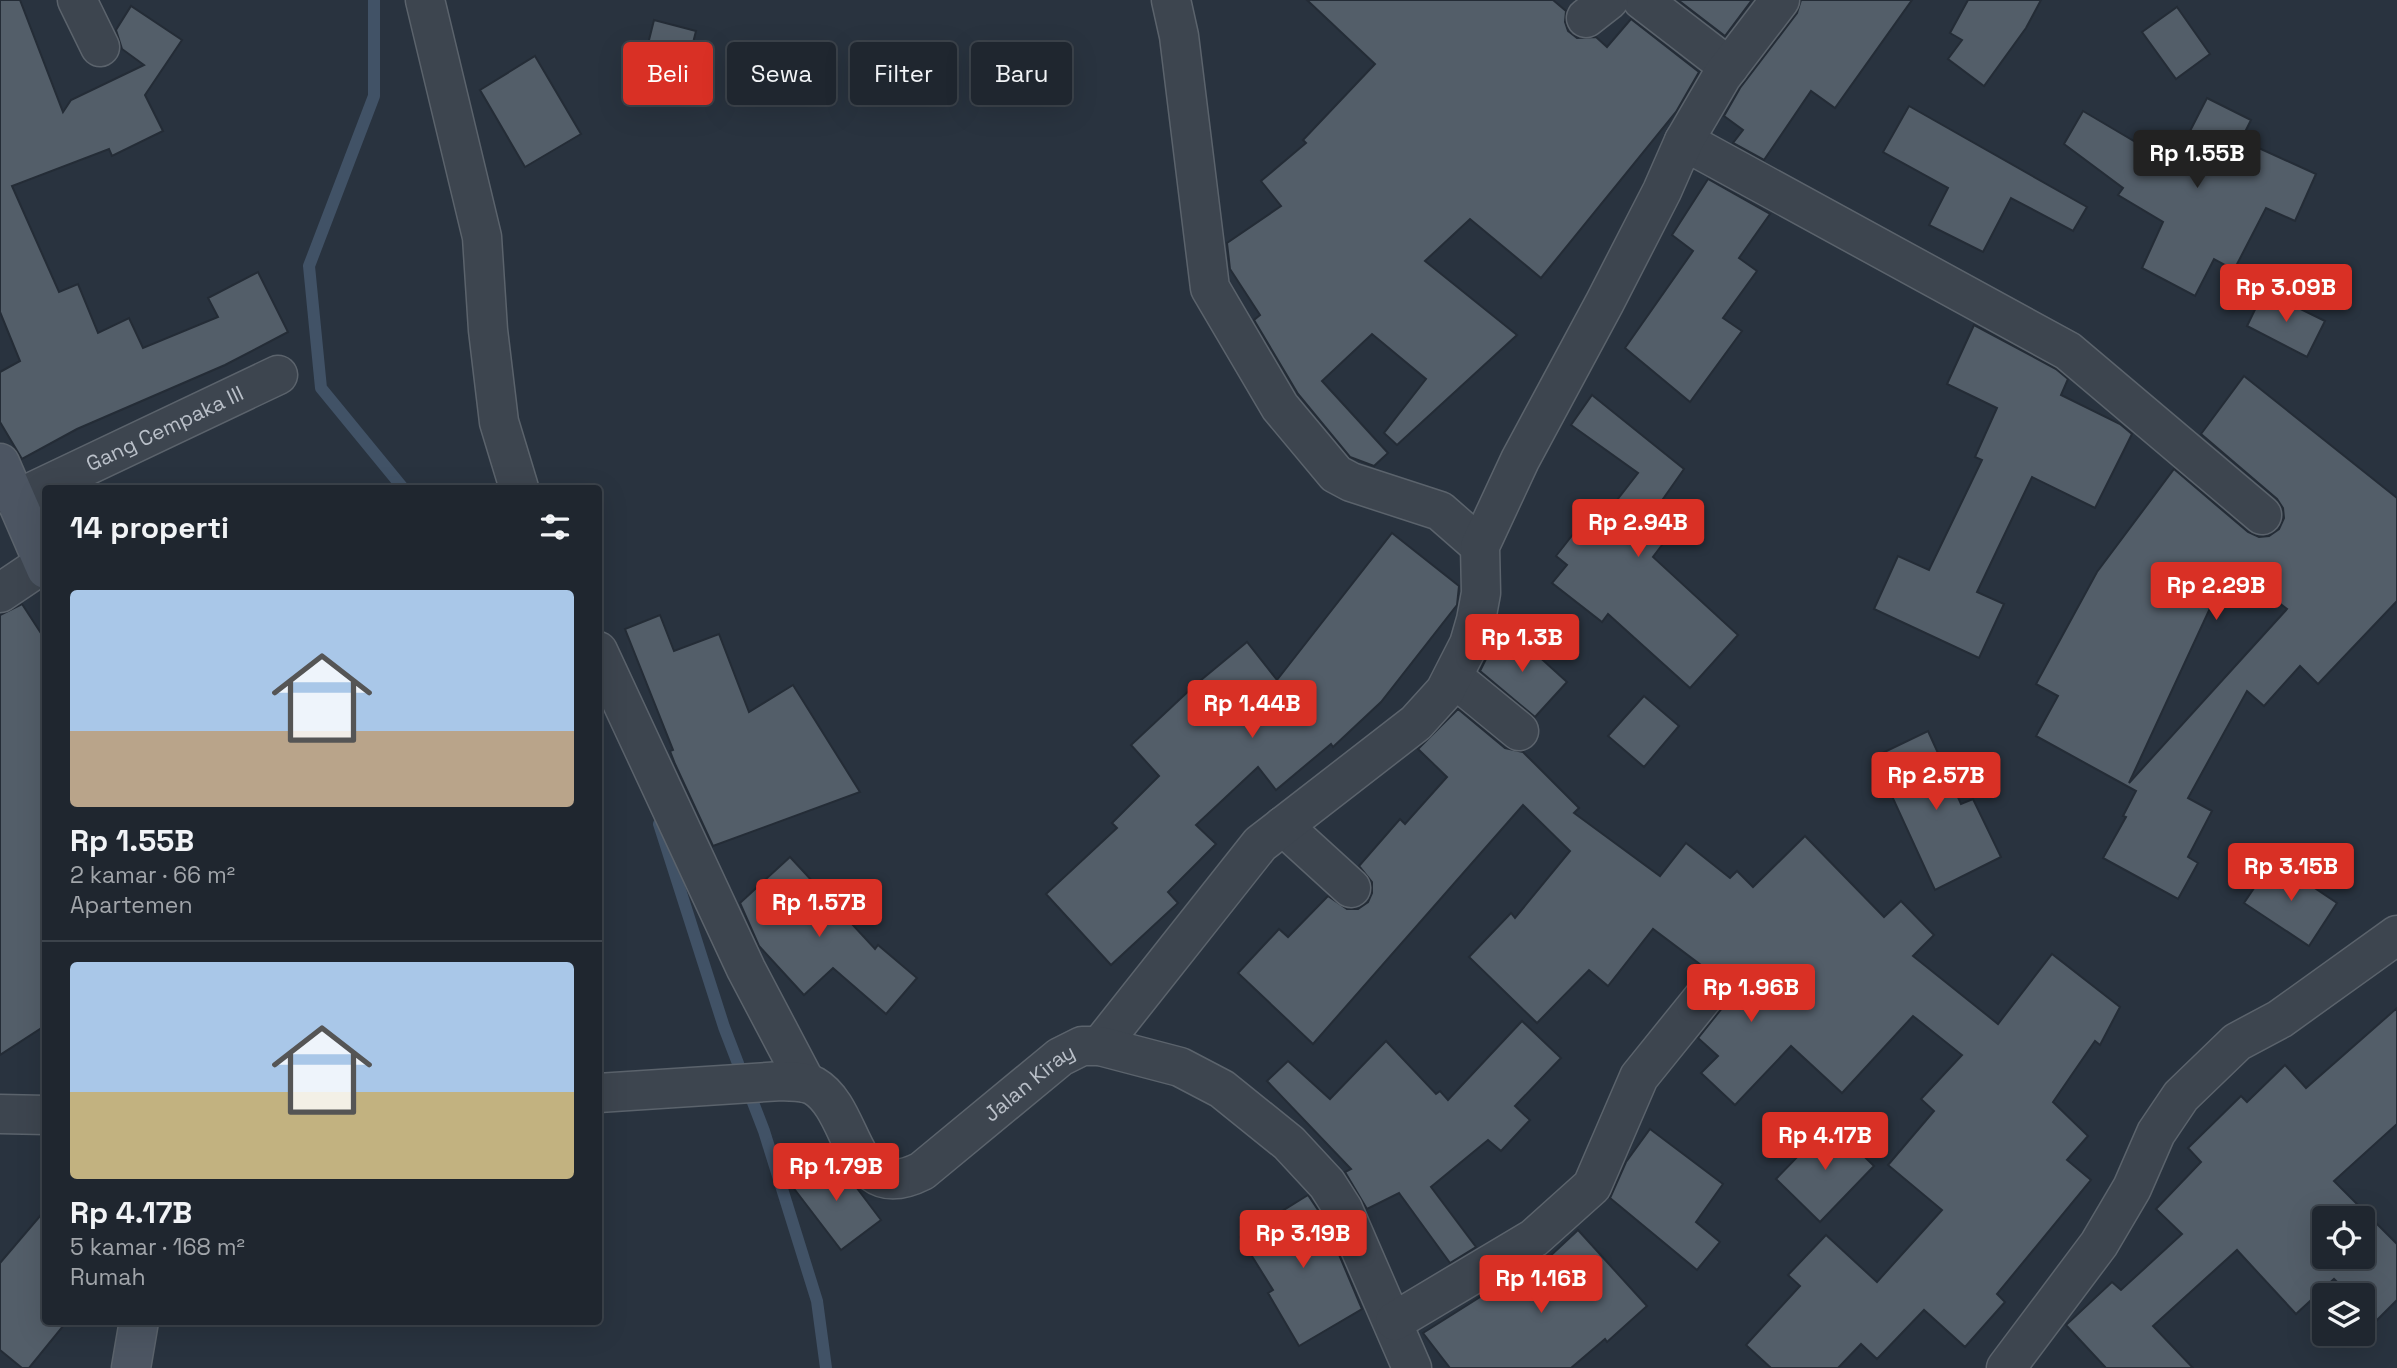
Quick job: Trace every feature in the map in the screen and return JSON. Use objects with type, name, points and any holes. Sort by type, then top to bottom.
[{"type":"main road","points":[[0,463],[42,562]]},
{"type":"main road","points":[[131,1368],[138,1325]]},
{"type":"street","points":[[76,0],[100,47]]},
{"type":"street","points":[[425,0],[482,237],[488,330],[499,422],[518,485]]},
{"type":"street","points":[[1171,0],[1179,36],[1210,288],[1280,407],[1336,474],[1351,482],[1440,511],[1480,546]]},
{"type":"street","points":[[1642,0],[1728,66]]},
{"type":"street","points":[[1100,1046],[1243,863],[1283,825],[1416,723],[1430,710],[1452,677],[1469,644],[1476,620],[1481,593],[1480,546],[1520,460],[1662,191],[1684,141],[1728,66],[1780,0]]},
{"type":"street","points":[[1684,141],[2068,351],[2262,516]]},
{"type":"street","name":"Gang Cempaka III","points":[[47,485],[278,375]]},
{"type":"street","name":"Gang Cempaka III","points":[[15,500],[42,487]]},
{"type":"street","points":[[0,593],[42,568]]},
{"type":"street","name":"Jalan Kiray","points":[[602,660],[746,969],[794,1082],[825,1097],[865,1166],[884,1180],[904,1180],[922,1171],[1060,1057],[1082,1046],[1100,1046],[1180,1067],[1222,1089],[1289,1143],[1327,1184],[1343,1209],[1395,1321],[1412,1368]]},
{"type":"street","points":[[1452,677],[1519,731]]},
{"type":"street","points":[[1283,825],[1351,888]]},
{"type":"street","points":[[2006,1368],[2099,1244],[2132,1188],[2156,1133],[2181,1096],[2237,1041],[2280,1019],[2397,935]]},
{"type":"street","points":[[1395,1321],[1534,1238],[1592,1186],[1639,1077],[1710,989]]},
{"type":"street","points":[[602,1093],[794,1082]]},
{"type":"street","points":[[0,1114],[42,1115]]},
{"type":"building","points":[[0,0],[20,0],[63,112],[71,100],[144,65],[122,49],[116,30],[131,6],[182,40],[145,95],[163,131],[112,156],[109,149],[12,186],[59,292],[78,284],[98,333],[129,318],[143,348],[218,317],[208,298],[258,272],[288,332],[225,365],[77,429],[22,459],[0,422],[0,372],[20,361],[0,312]]},
{"type":"building","points":[[1307,0],[1553,0],[1566,11],[1568,31],[1577,38],[1596,37],[1607,47],[1631,19],[1699,72],[1676,112],[1541,278],[1470,219],[1425,261],[1517,335],[1397,445],[1384,433],[1426,379],[1372,334],[1322,381],[1388,453],[1374,466],[1350,457],[1298,394],[1254,320],[1260,315],[1230,269],[1227,243],[1281,206],[1261,181],[1306,143],[1303,140],[1375,64]]},
{"type":"building","points":[[1678,0],[1752,0],[1725,36]]},
{"type":"building","points":[[1801,0],[1912,0],[1835,108],[1811,91],[1764,160],[1733,143],[1743,130],[1724,116],[1740,88],[1797,13]]},
{"type":"building","points":[[1968,0],[2041,0],[2026,28],[1984,86],[1948,59],[1962,40],[1950,33]]},
{"type":"building","points":[[2177,7],[2210,54],[2176,79],[2142,32]]},
{"type":"building","points":[[654,20],[696,31],[693,42],[648,42]]},
{"type":"building","points":[[535,56],[581,134],[525,167],[480,90]]},
{"type":"building","points":[[2207,98],[2251,120],[2241,140],[2316,174],[2295,221],[2266,208],[2234,270],[2214,259],[2195,296],[2142,268],[2163,222],[2118,195],[2123,188],[2064,144],[2083,111],[2173,164]]},
{"type":"building","points":[[1909,106],[2087,207],[2073,231],[2011,198],[1983,252],[1929,225],[1948,188],[1883,152]]},
{"type":"building","points":[[1708,179],[1770,214],[1739,258],[1757,271],[1723,318],[1742,331],[1690,402],[1625,348],[1693,251],[1672,235]]},
{"type":"building","points":[[2264,291],[2325,321],[2307,357],[2247,326]]},
{"type":"building","points":[[1974,325],[2056,369],[2068,379],[2061,395],[2120,424],[2132,434],[2095,508],[2032,477],[1977,592],[2004,604],[1979,658],[1874,609],[1898,556],[1929,570],[1982,460],[1975,457],[1997,408],[1947,384]]},
{"type":"building","points":[[2244,376],[2397,498],[2397,601],[2318,684],[2300,666],[2264,706],[2247,691],[2188,798],[2212,811],[2188,857],[2198,863],[2178,899],[2103,858],[2126,817],[2123,816],[2136,791],[2036,736],[2058,696],[2036,684],[2097,572],[2174,469],[2248,532],[2259,537],[2269,536],[2279,529],[2284,518],[2283,508],[2277,499],[2201,434]],"holes":[[[2230,565],[2287,609],[2129,783]]]},
{"type":"building","points":[[1592,395],[1684,469],[1642,529],[1662,545],[1653,557],[1738,635],[1690,688],[1608,614],[1602,622],[1552,583],[1567,565],[1556,556],[1585,519],[1596,527],[1638,473],[1571,425]]},
{"type":"building","points":[[1392,533],[1459,586],[1457,605],[1381,702],[1333,747],[1331,744],[1276,790],[1258,767],[1196,825],[1216,844],[1168,892],[1178,903],[1111,965],[1046,894],[1117,828],[1112,823],[1159,776],[1131,745],[1195,685],[1247,642],[1277,680]]},
{"type":"building","points":[[22,604],[42,635],[42,1028],[0,1055],[0,615]]},
{"type":"building","points":[[660,615],[674,651],[719,634],[749,712],[793,685],[860,792],[713,846],[675,764],[670,751],[673,750],[625,629]]},
{"type":"building","points":[[1511,631],[1567,682],[1535,717],[1480,671],[1488,655]]},
{"type":"building","points":[[1644,696],[1679,726],[1644,767],[1608,736]]},
{"type":"building","points":[[1458,709],[1505,748],[1523,752],[1579,808],[1574,813],[1660,876],[1686,843],[1730,878],[1737,871],[1753,887],[1805,836],[1884,917],[1901,901],[1934,935],[1913,956],[1998,1024],[2052,954],[2120,1007],[2100,1045],[2095,1041],[2053,1102],[2088,1136],[2067,1160],[2091,1180],[1997,1294],[2005,1302],[1965,1347],[1924,1310],[1877,1359],[1861,1344],[1838,1368],[1771,1368],[1746,1345],[1800,1286],[1788,1275],[1826,1235],[1877,1282],[1942,1210],[1888,1165],[1934,1111],[1921,1099],[1962,1055],[1913,1016],[1842,1093],[1791,1046],[1735,1105],[1701,1073],[1718,1056],[1698,1038],[1727,1002],[1732,992],[1730,981],[1723,972],[1705,968],[1653,929],[1608,986],[1589,970],[1537,1023],[1469,957],[1511,913],[1515,918],[1570,851],[1523,805],[1313,1044],[1238,973],[1279,929],[1288,937],[1328,896],[1347,909],[1358,909],[1368,902],[1372,893],[1372,882],[1359,866],[1400,819],[1405,824],[1447,777],[1418,749]]},
{"type":"building","points":[[1928,731],[1961,804],[1973,799],[2001,857],[1935,890],[1874,757]]},
{"type":"building","points":[[790,857],[875,949],[878,945],[917,978],[886,1014],[833,968],[804,995],[759,946],[740,903]]},
{"type":"building","points":[[2273,860],[2337,903],[2309,946],[2244,903]]},
{"type":"building","points":[[2397,1008],[2397,1124],[2334,1181],[2359,1206],[2312,1206],[2312,1269],[2375,1269],[2375,1222],[2397,1244],[2397,1300],[2376,1321],[2375,1283],[2338,1283],[2334,1279],[2330,1283],[2312,1283],[2312,1299],[2296,1314],[2237,1250],[2153,1326],[2193,1368],[2106,1368],[2066,1325],[2112,1282],[2121,1290],[2182,1234],[2156,1209],[2201,1162],[2188,1148],[2241,1096],[2247,1102],[2285,1065],[2306,1088]]},
{"type":"building","points":[[1522,1021],[1561,1058],[1515,1106],[1530,1120],[1501,1151],[1488,1140],[1431,1187],[1476,1247],[1450,1263],[1399,1193],[1367,1209],[1345,1172],[1351,1169],[1267,1081],[1288,1061],[1330,1099],[1386,1041],[1436,1094],[1440,1091],[1448,1100]]},
{"type":"building","points":[[1830,1123],[1874,1166],[1820,1222],[1776,1179]]},
{"type":"building","points":[[1650,1129],[1723,1184],[1696,1222],[1720,1242],[1697,1270],[1610,1198],[1626,1162]]},
{"type":"building","points":[[832,1155],[881,1220],[841,1250],[792,1186]]},
{"type":"building","points":[[1308,1195],[1324,1219],[1362,1309],[1299,1346],[1268,1293],[1273,1290],[1240,1237]]},
{"type":"building","points":[[42,1214],[42,1325],[64,1325],[29,1368],[22,1368],[0,1350],[0,1263]]},
{"type":"building","points":[[1578,1230],[1647,1306],[1607,1342],[1605,1339],[1571,1368],[1450,1368],[1423,1333],[1526,1268],[1531,1274]]},
{"type":"waterway","points":[[374,0],[374,96],[309,266],[321,388],[401,485]]},
{"type":"waterway","points":[[659,824],[724,1027],[764,1131],[817,1301],[826,1368]]}]
